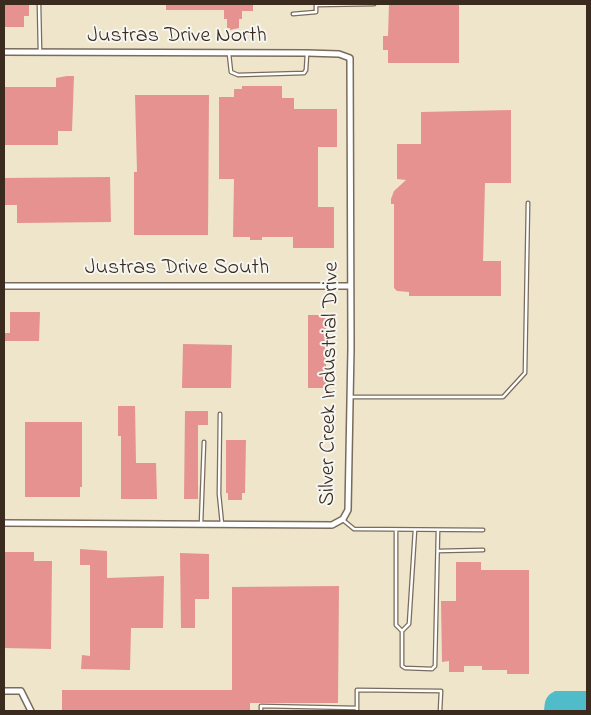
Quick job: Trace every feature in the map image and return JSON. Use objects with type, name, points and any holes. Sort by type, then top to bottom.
[{"type":"street","name":"Justras Drive North","points":[[4,52],[307,53],[339,54],[350,58]]},
{"type":"street","name":"Silver Creek Industrial Drive","points":[[4,524],[332,525],[343,520],[348,510],[351,348],[349,286],[350,58]]},
{"type":"street","name":"Justras Drive South","points":[[4,286],[349,286]]},
{"type":"street","points":[[4,691],[21,691],[31,711]]},
{"type":"lane","points":[[39,4],[40,52]]},
{"type":"lane","points":[[293,14],[316,12],[316,4],[374,4]]},
{"type":"lane","points":[[229,54],[233,74],[297,75],[306,70],[307,53]]},
{"type":"lane","points":[[350,397],[503,397],[525,373],[528,203]]},
{"type":"lane","points":[[220,414],[219,494],[222,524]]},
{"type":"lane","points":[[201,524],[204,442]]},
{"type":"lane","points":[[343,520],[354,529],[483,530]]},
{"type":"lane","points":[[396,530],[396,625],[402,631],[403,668],[434,667],[438,530]]},
{"type":"lane","points":[[402,631],[409,624],[415,530]]},
{"type":"lane","points":[[438,551],[483,550]]},
{"type":"lane","points":[[261,711],[261,706],[357,709],[357,690],[441,691],[440,711]]},
{"type":"water","points":[[555,691],[587,691],[587,711],[544,711],[546,699]]},
{"type":"building","points":[[4,4],[29,4],[29,16],[24,16],[24,27],[4,27]]},
{"type":"building","points":[[166,4],[253,4],[253,11],[242,11],[242,19],[239,19],[239,28],[230,30],[230,28],[227,28],[227,19],[224,19],[224,10],[166,10]]},
{"type":"building","points":[[389,4],[459,4],[459,63],[388,63],[388,50],[383,50],[383,36],[388,36]]},
{"type":"building","points":[[74,76],[72,131],[58,131],[58,145],[4,145],[4,87],[56,87],[56,78]]},
{"type":"building","points":[[242,86],[282,86],[282,98],[294,98],[294,109],[337,109],[337,147],[318,147],[318,207],[334,207],[334,248],[293,248],[293,237],[262,237],[262,240],[250,240],[250,237],[233,237],[234,179],[219,179],[219,97],[234,97],[234,89],[242,89]]},
{"type":"building","points":[[135,95],[209,95],[208,235],[134,235],[134,172],[137,172]]},
{"type":"building","points":[[511,110],[511,183],[485,183],[483,261],[501,261],[501,296],[409,296],[409,292],[397,291],[394,288],[394,204],[391,204],[391,199],[394,191],[406,180],[397,179],[397,144],[421,144],[421,112]]},
{"type":"building","points":[[110,177],[111,222],[17,223],[17,205],[4,205],[4,178]]},
{"type":"building","points":[[10,312],[40,312],[39,341],[4,341],[4,333],[10,333]]},
{"type":"building","points":[[308,315],[326,315],[326,388],[308,388]]},
{"type":"building","points":[[183,344],[232,345],[231,388],[182,388]]},
{"type":"building","points":[[118,406],[135,406],[136,463],[156,463],[157,499],[121,499],[121,436],[118,436]]},
{"type":"building","points":[[185,411],[208,411],[208,425],[198,425],[198,499],[184,499]]},
{"type":"building","points":[[25,422],[82,422],[82,487],[80,487],[80,497],[25,497]]},
{"type":"building","points":[[226,440],[246,440],[245,493],[242,493],[242,500],[228,500],[228,493],[226,493]]},
{"type":"building","points":[[80,549],[107,551],[107,578],[164,576],[163,628],[131,628],[130,670],[81,669],[82,655],[90,656],[90,565],[80,565]]},
{"type":"building","points":[[4,552],[34,552],[34,561],[52,561],[51,649],[4,648]]},
{"type":"building","points":[[180,553],[209,554],[209,599],[195,599],[195,628],[181,628]]},
{"type":"building","points":[[456,562],[481,562],[481,570],[529,570],[529,674],[507,674],[507,670],[482,670],[482,666],[464,666],[464,672],[449,672],[449,661],[442,662],[441,601],[456,601]]},
{"type":"building","points":[[339,586],[338,703],[250,703],[250,711],[62,711],[62,690],[232,690],[232,587]]}]
